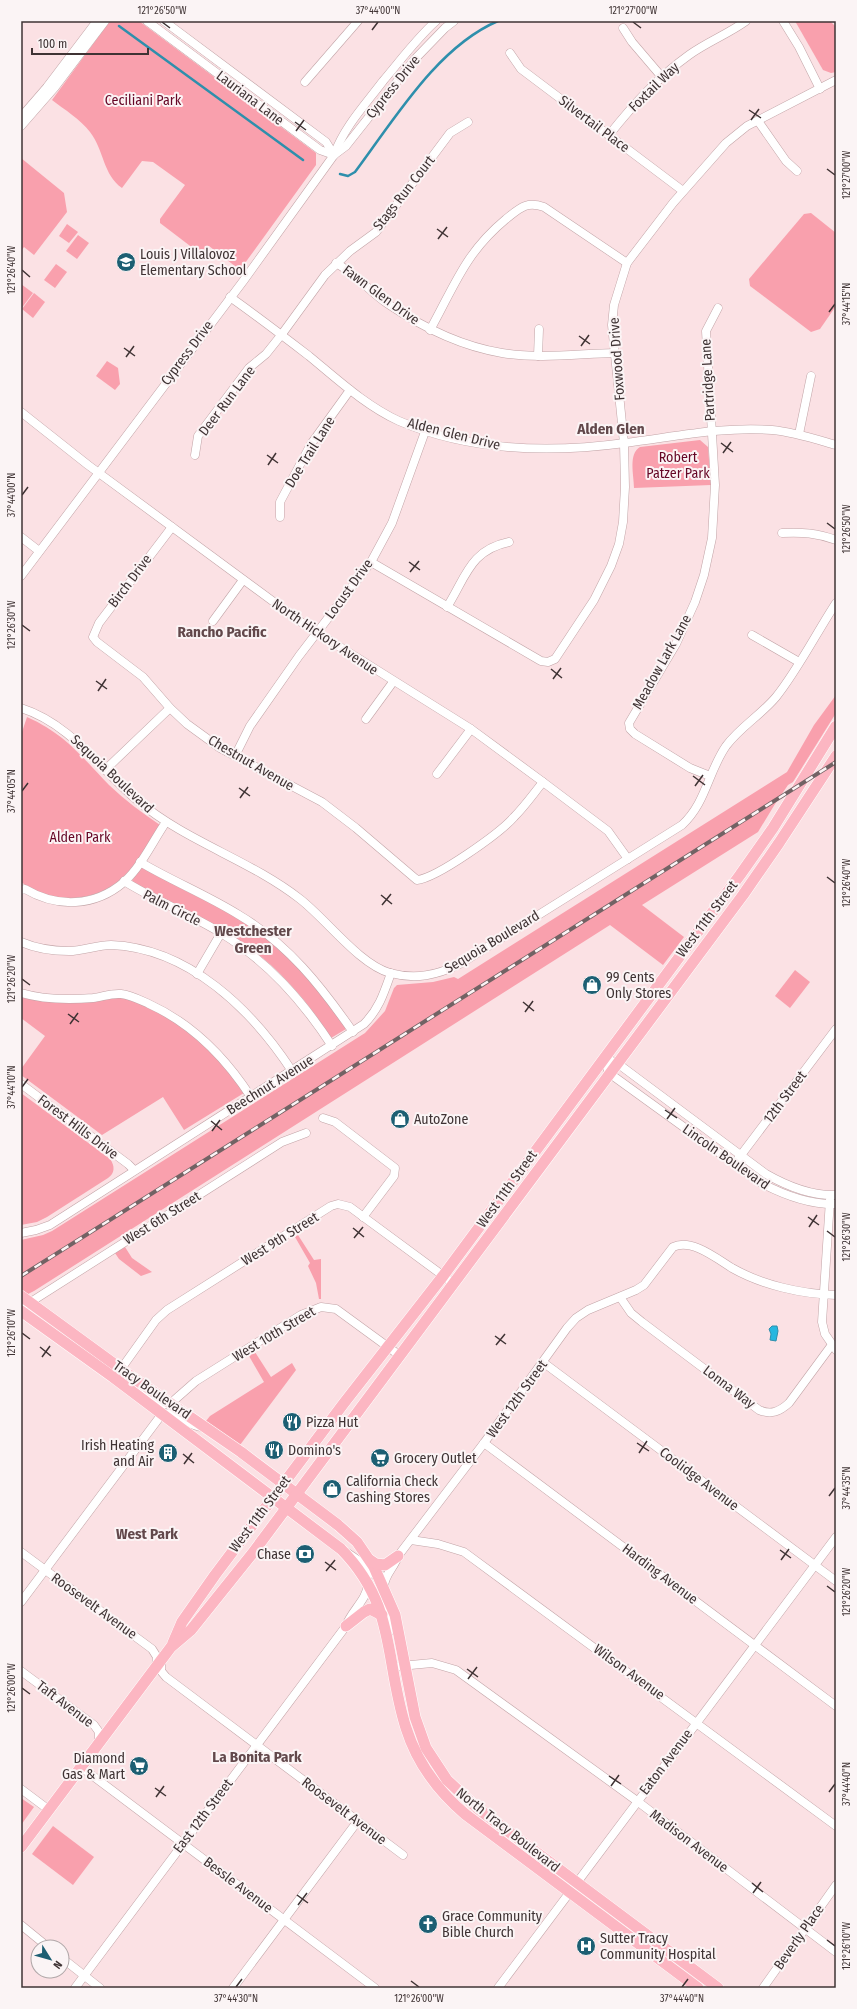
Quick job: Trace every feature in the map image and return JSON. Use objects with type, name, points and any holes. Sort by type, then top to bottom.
[{"type":"main road","name":"West 11th Street","points":[[171,1647],[182,1622],[273,1497],[362,1379],[443,1276],[756,853],[836,726]]},
{"type":"main road","name":"West 11th Street","points":[[21,1847],[171,1647],[191,1630],[287,1508],[399,1355],[759,872],[836,756]]},
{"type":"main road","name":"Tracy Boulevard","points":[[23,1304],[76,1350],[273,1497]]},
{"type":"main road","name":"Tracy Boulevard","points":[[23,1304],[207,1427],[283,1484]]},
{"type":"main road","name":"North Tracy Boulevard","points":[[283,1484],[345,1530],[384,1575],[384,1588],[395,1615],[418,1728],[441,1773],[473,1805],[718,1988]]},
{"type":"main road","name":"North Tracy Boulevard","points":[[273,1497],[341,1549],[356,1565],[368,1584],[369,1596],[382,1615],[406,1729],[418,1758],[438,1787],[465,1814],[698,1988]]},
{"type":"main road","points":[[370,1560],[376,1564],[384,1565],[398,1556]]},
{"type":"main road","points":[[346,1626],[364,1612],[370,1610],[382,1615]]},
{"type":"street","points":[[21,117],[47,87],[97,21]]},
{"type":"street","points":[[21,126],[55,87],[105,21]]},
{"type":"street","name":"Lauriana Lane","points":[[147,21],[320,150],[334,155]]},
{"type":"street","name":"Lauriana Lane","points":[[164,21],[326,142],[334,155]]},
{"type":"street","points":[[305,82],[358,21]]},
{"type":"street","name":"Cypress Drive","points":[[21,576],[230,297],[334,155],[339,141],[353,119],[406,54],[436,21]]},
{"type":"street","name":"Cypress Drive","points":[[334,155],[346,146],[414,60],[452,21]]},
{"type":"street","name":"Foxtail Way","points":[[609,135],[629,110],[661,76],[690,54],[746,21]]},
{"type":"street","points":[[783,21],[820,89]]},
{"type":"street","points":[[623,28],[632,42],[661,76]]},
{"type":"street","name":"Silvertail Place","points":[[510,53],[521,69],[683,191]]},
{"type":"street","name":"Foxwood Drive","points":[[370,562],[541,661],[548,662],[555,659],[594,600],[611,566],[619,544],[623,522],[625,487],[624,443],[612,325],[614,305],[627,263],[645,236],[726,142],[747,126],[836,80]]},
{"type":"street","points":[[758,121],[786,161],[797,171]]},
{"type":"street","name":"Stags Run Court","points":[[282,334],[325,275],[336,263],[376,232],[450,134],[468,122]]},
{"type":"street","points":[[430,330],[456,280],[473,252],[493,230],[525,205],[534,204],[544,207],[627,263]]},
{"type":"street","name":"Fawn Glen Drive","points":[[336,263],[348,269],[388,304],[430,330],[461,342],[501,353],[538,356],[614,353]]},
{"type":"street","name":"Alden Glen Drive","points":[[230,297],[282,334],[350,390],[399,421],[442,434],[507,447],[559,448],[624,443],[746,429],[773,430],[799,434],[836,445]]},
{"type":"street","name":"Partridge Lane","points":[[711,432],[712,418],[706,331],[718,308]]},
{"type":"street","points":[[538,356],[539,329]]},
{"type":"street","name":"Deer Run Lane","points":[[195,454],[198,436],[249,368],[266,354],[282,334]]},
{"type":"street","points":[[799,434],[811,376]]},
{"type":"street","name":"Doe Trail Lane","points":[[280,517],[280,502],[311,444],[350,390]]},
{"type":"street","name":"North Hickory Avenue","points":[[21,412],[98,472],[243,580],[317,632],[393,682],[471,729],[543,782],[608,831],[628,859]]},
{"type":"street","name":"Locust Drive","points":[[235,756],[250,726],[317,632],[370,562],[392,522],[426,429]]},
{"type":"street","name":"Meadow Lark Lane","points":[[710,776],[690,768],[635,734],[630,729],[629,723],[676,644],[695,602],[704,576],[712,538],[714,514],[715,485],[711,432]]},
{"type":"street","name":"Birch Drive","points":[[93,637],[94,631],[99,623],[172,527]]},
{"type":"street","points":[[782,533],[804,532],[821,535],[836,540]]},
{"type":"street","points":[[21,537],[40,551]]},
{"type":"street","points":[[447,607],[475,559],[485,549],[508,542]]},
{"type":"street","points":[[213,621],[243,580]]},
{"type":"street","name":"Sequoia Boulevard","points":[[21,708],[47,718],[72,736],[138,801],[166,822],[187,835],[260,872],[281,885],[316,912],[365,960],[391,973],[423,977],[443,972],[460,964],[682,825],[693,815],[699,806],[710,776],[727,745],[773,700],[836,603]]},
{"type":"street","points":[[752,635],[799,662]]},
{"type":"street","name":"Chestnut Avenue","points":[[93,637],[96,642],[143,677],[170,708],[209,740],[235,756],[322,802],[356,828],[417,880],[423,880],[443,869],[496,833],[514,818],[543,782]]},
{"type":"street","points":[[366,719],[393,682]]},
{"type":"street","points":[[105,770],[170,708]]},
{"type":"street","points":[[437,774],[471,729]]},
{"type":"street","points":[[21,890],[25,889],[48,900],[74,903],[97,898],[124,881],[140,862],[166,822]]},
{"type":"street","points":[[140,862],[170,880],[240,915],[275,940],[316,981],[353,1032]]},
{"type":"street","name":"Palm Circle","points":[[124,881],[161,903],[221,933],[256,957],[291,990],[315,1020],[332,1046]]},
{"type":"street","points":[[197,974],[221,933]]},
{"type":"street","points":[[21,942],[38,947],[69,951],[108,945],[132,946],[146,950],[197,974],[224,992],[252,1018],[278,1049],[292,1070]]},
{"type":"street","name":"Beechnut Avenue","points":[[21,1233],[50,1225],[134,1170],[353,1032],[374,1014],[382,1000],[391,973]]},
{"type":"street","points":[[21,993],[39,997],[68,999],[122,994],[146,1003],[185,1024],[209,1044],[232,1069],[251,1097]]},
{"type":"street","name":"12th Street","points":[[734,1165],[836,1029]]},
{"type":"street","points":[[604,1058],[609,1073]]},
{"type":"street","name":"Lincoln Boulevard","points":[[604,1058],[617,1063],[741,1156],[781,1183],[802,1190],[833,1195]]},
{"type":"street","name":"Lincoln Boulevard","points":[[609,1073],[734,1165],[761,1183],[778,1192],[800,1200],[833,1205]]},
{"type":"street","name":"Forest Hills Drive","points":[[21,1084],[134,1170]]},
{"type":"street","points":[[323,1118],[335,1122],[394,1168],[394,1176],[364,1217]]},
{"type":"street","name":"West 6th Street","points":[[23,1304],[282,1142],[306,1133]]},
{"type":"street","points":[[833,1195],[822,1322],[825,1334],[834,1348]]},
{"type":"street","name":"West 9th Street","points":[[120,1369],[156,1320],[167,1310],[324,1211],[338,1204],[345,1204],[364,1217],[453,1283]]},
{"type":"street","points":[[620,1297],[644,1285],[673,1247],[679,1244],[691,1246],[757,1279],[782,1287],[836,1295]]},
{"type":"street","name":"Lonna Way","points":[[620,1297],[631,1313],[642,1322],[759,1410],[766,1413],[773,1413],[782,1410],[834,1348]]},
{"type":"street","name":"West 12th Street","points":[[398,1556],[544,1363],[567,1328],[576,1318],[588,1310],[620,1297]]},
{"type":"street","name":"West 10th Street","points":[[171,1403],[203,1377],[301,1315],[321,1306],[336,1309],[399,1355]]},
{"type":"street","points":[[76,1350],[91,1354],[114,1370],[120,1369]]},
{"type":"street","name":"Coolidge Avenue","points":[[544,1363],[836,1581]]},
{"type":"street","points":[[130,1390],[139,1390],[162,1405],[171,1403]]},
{"type":"street","points":[[21,1602],[162,1414],[170,1413],[193,1426],[207,1427]]},
{"type":"street","name":"Harding Avenue","points":[[484,1443],[836,1706]]},
{"type":"street","name":"Eaton Avenue","points":[[498,1988],[836,1537]]},
{"type":"street","name":"Wilson Avenue","points":[[411,1540],[438,1544],[464,1552],[836,1826]]},
{"type":"street","points":[[341,1549],[358,1560],[369,1573],[384,1575],[395,1565],[398,1556]]},
{"type":"street","name":"Roosevelt Avenue","points":[[21,1552],[152,1649],[161,1671],[166,1678],[403,1855]]},
{"type":"street","points":[[369,1596],[382,1599],[391,1625],[400,1637]]},
{"type":"street","name":"East 12th Street","points":[[75,1988],[346,1626],[349,1617],[369,1596]]},
{"type":"street","name":"Madison Avenue","points":[[394,1667],[432,1663],[456,1670],[637,1801],[836,1952]]},
{"type":"street","name":"Taft Avenue","points":[[21,1671],[94,1725],[100,1732],[99,1742]]},
{"type":"street","name":"Bessle Avenue","points":[[81,1767],[375,1988]]},
{"type":"street","points":[[21,1789],[49,1810]]},
{"type":"street","points":[[233,1988],[358,1822]]},
{"type":"street","name":"Beverly Place","points":[[763,1988],[836,1885]]},
{"type":"street","points":[[21,1926],[38,1939]]},
{"type":"street","points":[[70,1965],[100,1988]]},
{"type":"green space","name":"Ceciliani Park","points":[[110,21],[139,21],[316,153],[316,165],[240,270],[209,246],[202,255],[160,223],[160,219],[185,185],[153,162],[142,161],[122,188],[116,183],[107,169],[95,139],[90,132],[77,119],[52,100]]},
{"type":"green space","points":[[795,21],[830,21],[836,27],[836,72],[831,73],[823,70]]},
{"type":"green space","points":[[21,158],[64,193],[67,212],[34,255],[24,247],[21,251]]},
{"type":"green space","points":[[811,213],[836,233],[836,306],[820,329],[811,332],[750,286],[749,279],[804,214]]},
{"type":"green space","points":[[67,224],[78,232],[69,243],[59,236]]},
{"type":"green space","points":[[78,235],[89,243],[77,259],[66,251]]},
{"type":"green space","points":[[56,264],[67,272],[55,288],[44,280]]},
{"type":"green space","points":[[21,284],[33,293],[21,309]]},
{"type":"green space","points":[[34,293],[45,302],[33,318],[22,309]]},
{"type":"green space","points":[[107,361],[118,368],[120,384],[115,390],[96,376]]},
{"type":"green space","name":"Robert Patzer Park","points":[[700,440],[708,447],[711,485],[634,488],[633,460],[636,450],[640,447]]},
{"type":"green space","points":[[836,695],[836,713],[793,782],[788,785],[758,832],[642,905],[684,937],[663,965],[610,925],[34,1291],[28,1294],[21,1291],[21,1240],[43,1235],[52,1231],[365,1033],[385,1011],[394,988],[397,985],[433,982],[454,977],[458,979],[787,772],[814,725]]},
{"type":"green space","name":"Alden Park","points":[[27,717],[52,731],[72,746],[115,791],[160,825],[138,860],[128,872],[111,887],[99,893],[73,898],[59,897],[33,889],[21,882],[21,735]]},
{"type":"green space","name":"Alden Park","points":[[140,868],[143,868],[221,908],[264,936],[305,973],[326,999],[346,1029],[331,1038],[300,995],[276,969],[263,958],[229,934],[132,881]]},
{"type":"green space","points":[[795,970],[810,982],[790,1008],[775,996]]},
{"type":"green space","points":[[21,996],[126,998],[158,1012],[182,1026],[221,1061],[244,1093],[184,1130],[163,1097],[102,1135],[21,1075],[21,1069],[45,1036],[21,1018]]},
{"type":"green space","points":[[21,1093],[110,1159],[114,1169],[108,1178],[47,1217],[37,1222],[21,1225]]},
{"type":"green space","points":[[298,1235],[314,1260],[321,1259],[321,1299],[319,1299],[316,1283],[308,1266],[310,1263],[295,1237]]},
{"type":"green space","points":[[125,1247],[132,1258],[152,1272],[141,1276],[119,1259],[115,1253]]},
{"type":"green space","points":[[255,1352],[271,1377],[292,1363],[296,1370],[240,1445],[206,1421],[210,1416],[264,1382],[249,1356]]},
{"type":"green space","points":[[21,1798],[34,1807],[21,1825]]},
{"type":"green space","points":[[53,1826],[94,1857],[73,1885],[32,1854]]},
{"type":"water","points":[[772,1326],[777,1326],[778,1331],[776,1341],[770,1340],[771,1334],[769,1329]]},
{"type":"waterway","points":[[340,174],[348,176],[355,172],[401,108],[436,66],[455,48],[476,33],[498,21]]},
{"type":"waterway","points":[[119,26],[303,160]]},
{"type":"railway","points":[[21,1276],[836,762]]},
{"type":"place","name":"Louis J Villalovoz Elementary School","points":[[126,262]]},
{"type":"place","name":"99 Cents Only Stores","points":[[592,985]]},
{"type":"place","name":"AutoZone","points":[[400,1119]]},
{"type":"place","name":"Pizza Hut","points":[[292,1422]]},
{"type":"place","name":"Domino's","points":[[274,1450]]},
{"type":"place","name":"Irish Heating and Air","points":[[168,1453]]},
{"type":"place","name":"Grocery Outlet","points":[[380,1458]]},
{"type":"place","name":"California Check Cashing Stores","points":[[332,1489]]},
{"type":"place","name":"Chase","points":[[305,1554]]},
{"type":"place","name":"Diamond Gas & Mart","points":[[139,1766]]},
{"type":"place","name":"Grace Community Bible Church","points":[[428,1924]]},
{"type":"place","name":"Sutter Tracy Community Hospital","points":[[586,1946]]},
{"type":"district","name":"Alden Glen","points":[[611,429]]},
{"type":"district","name":"Rancho Pacific","points":[[222,632]]},
{"type":"district","name":"Westchester Green","points":[[253,940]]},
{"type":"district","name":"West Park","points":[[147,1534]]},
{"type":"district","name":"La Bonita Park","points":[[257,1757]]}]
